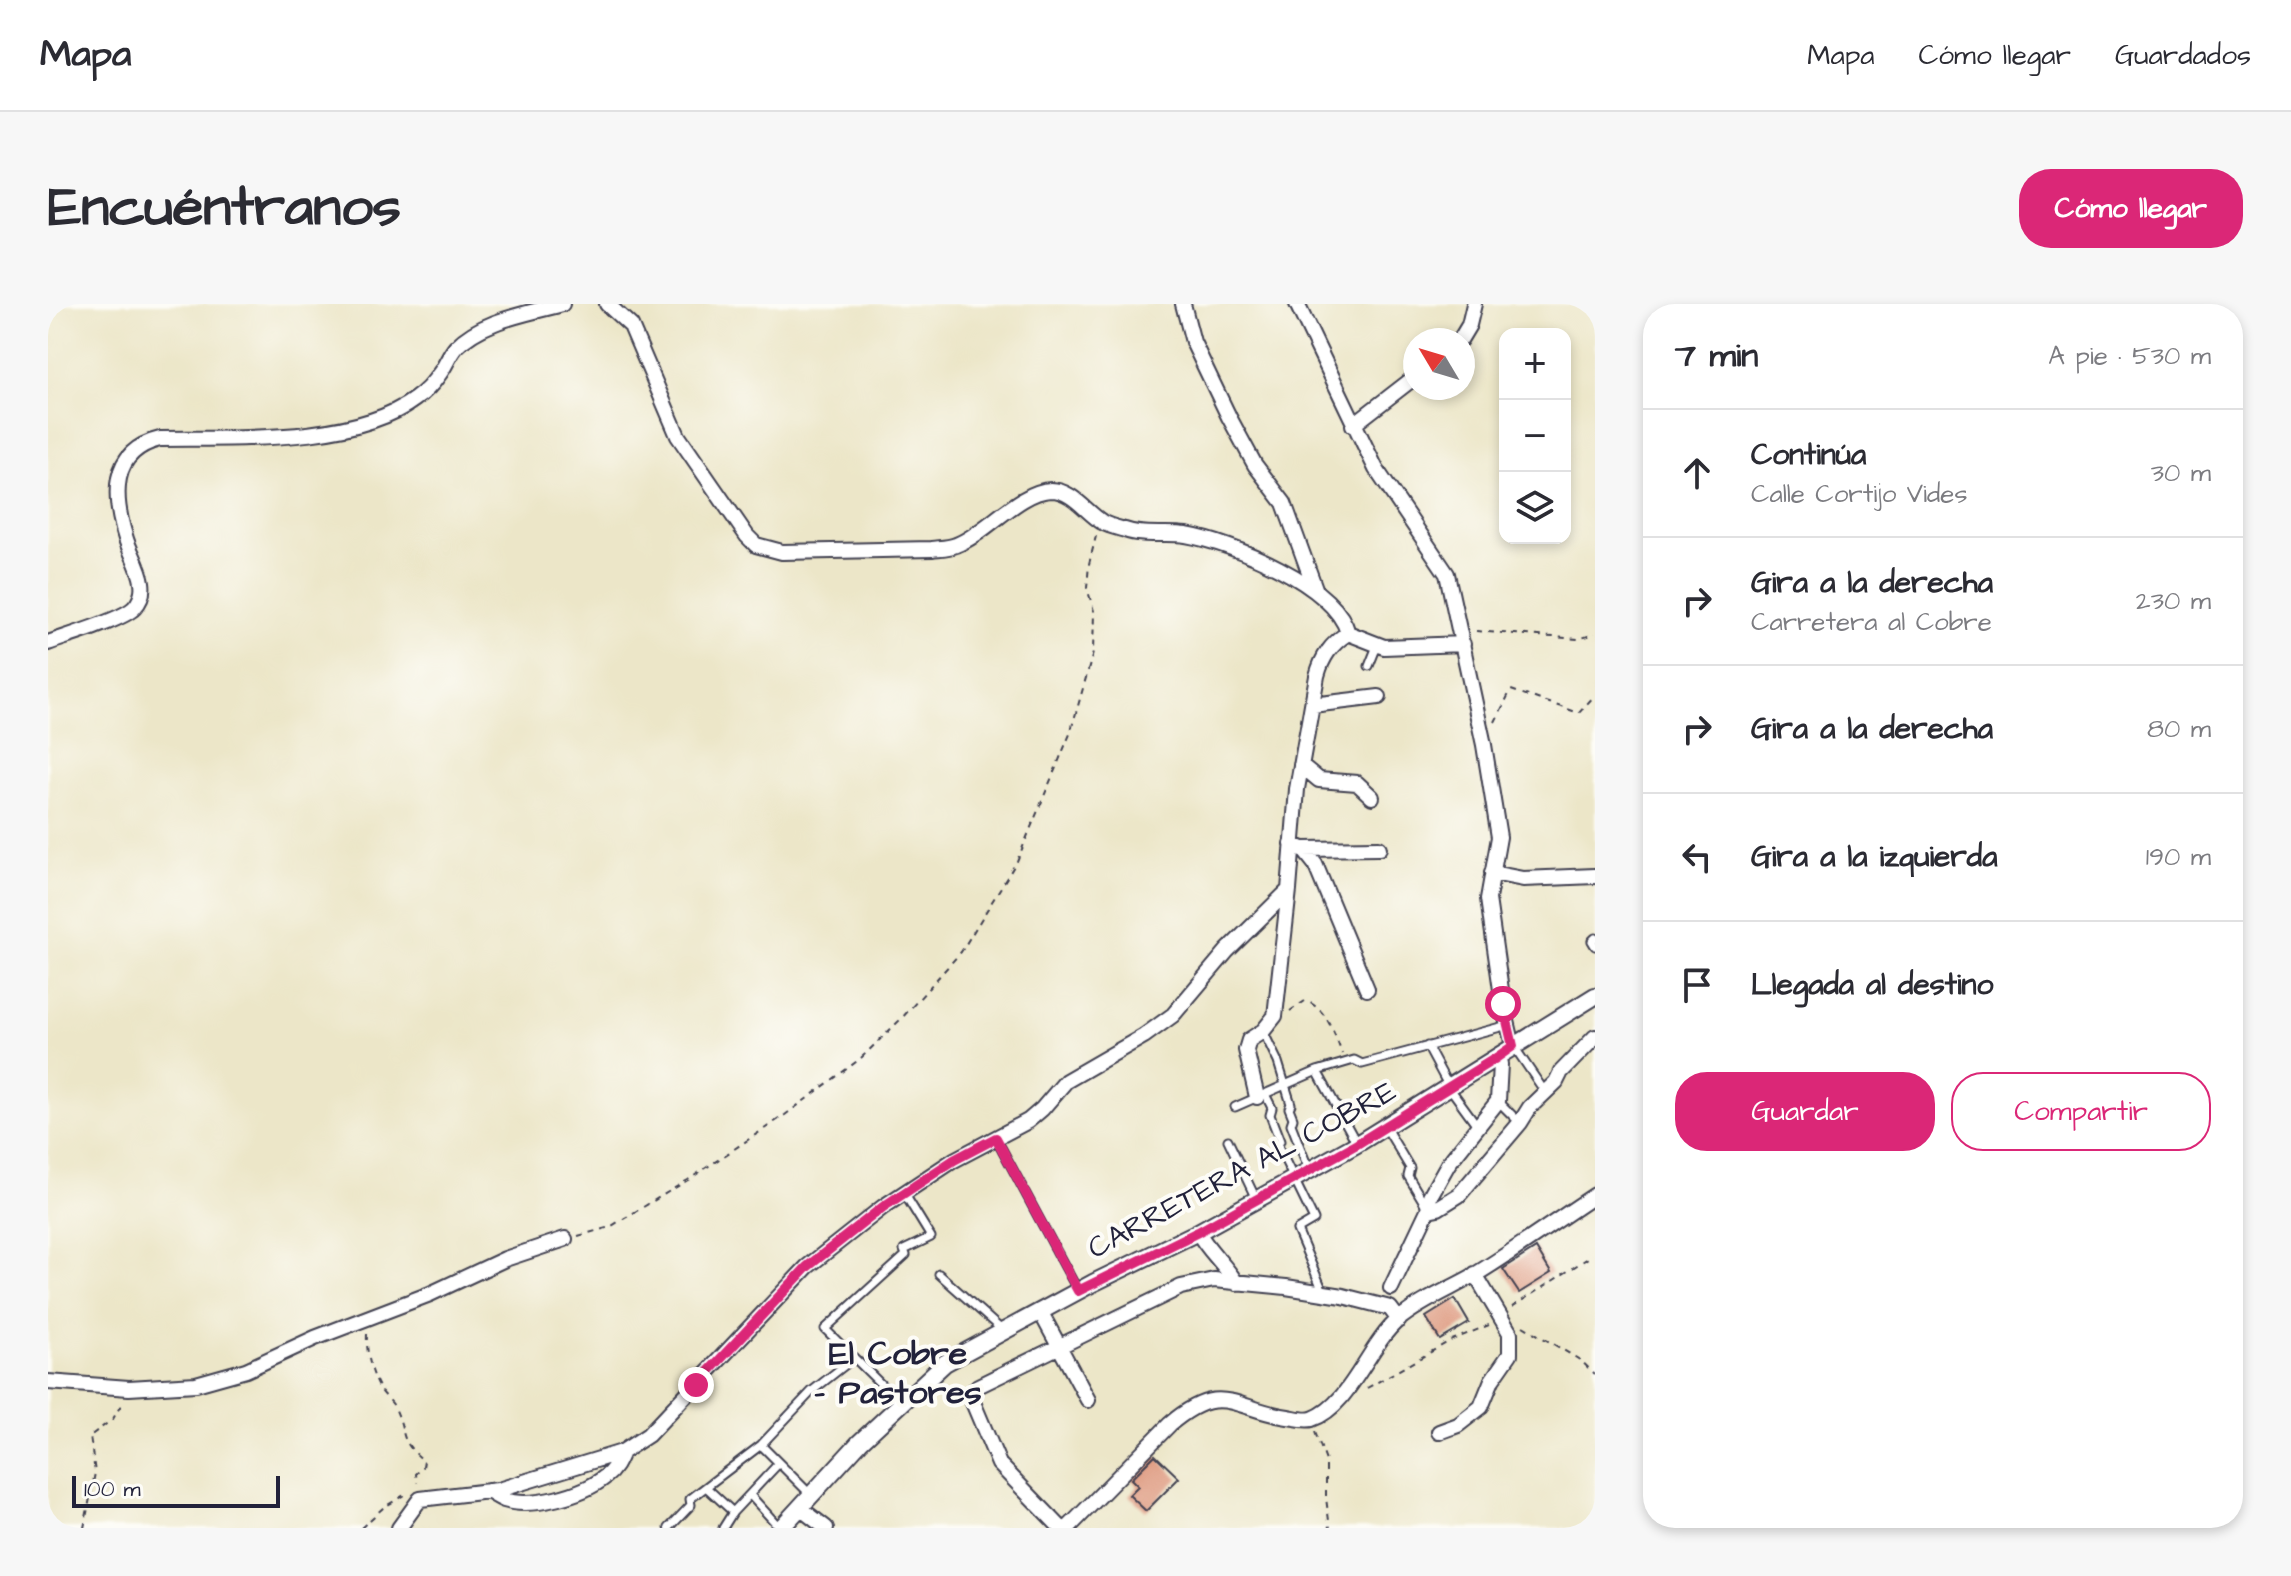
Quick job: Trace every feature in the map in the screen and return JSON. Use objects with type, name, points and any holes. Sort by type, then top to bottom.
[{"type":"street","points":[[48,643],[125,615],[140,599],[142,577],[126,538],[118,475],[123,462],[133,450],[160,439],[274,438],[334,430],[384,416],[416,399],[441,373],[447,358],[457,346],[477,332],[562,304]]},
{"type":"street","points":[[607,304],[631,326],[678,436],[747,536],[762,547],[782,552],[932,549],[956,545],[1030,497],[1052,490],[1063,492],[1103,522],[1131,532],[1185,535],[1222,543],[1316,592],[1334,608],[1346,624],[1348,633]]},
{"type":"street","points":[[1183,304],[1193,342],[1222,403],[1255,465],[1284,503],[1316,592]]},
{"type":"street","points":[[1297,304],[1376,469],[1447,574],[1484,745],[1499,837],[1488,899],[1513,1046]]},
{"type":"street","points":[[1467,328],[1474,304]]},
{"type":"street","points":[[1353,425],[1403,386]]},
{"type":"street","points":[[1261,1096],[1246,1050],[1249,1040],[1263,1031],[1275,1016],[1289,890],[1298,846],[1301,765],[1320,662],[1337,640],[1348,633],[1359,635],[1377,646],[1461,637]]},
{"type":"street","points":[[1312,705],[1379,697]]},
{"type":"street","points":[[1301,765],[1319,780],[1357,783],[1372,797]]},
{"type":"street","points":[[1298,846],[1379,848]]},
{"type":"street","points":[[1298,846],[1315,864],[1367,989]]},
{"type":"street","points":[[1492,873],[1523,879],[1595,876]]},
{"type":"street","points":[[399,1528],[418,1493],[498,1490],[622,1452],[648,1435],[807,1267],[904,1193],[954,1160],[1028,1121],[1066,1081],[1144,1036],[1173,1015],[1195,986],[1289,890]]},
{"type":"street","points":[[1251,928],[1265,923],[1279,929],[1283,935]]},
{"type":"street","name":"CARRETERA AL COBRE","points":[[780,1528],[900,1403],[945,1363],[1078,1291],[1198,1232],[1386,1128],[1595,996]]},
{"type":"street","points":[[1428,1210],[1438,1208],[1459,1195],[1530,1107],[1595,1037]]},
{"type":"street","points":[[1391,1288],[1428,1210],[1430,1196],[1448,1164],[1498,1101],[1500,1064],[1496,1058]]},
{"type":"street","points":[[1068,1528],[1188,1408],[1206,1400],[1229,1399],[1269,1414],[1309,1420],[1332,1407],[1380,1339],[1399,1320],[1595,1195]]},
{"type":"street","points":[[1198,1232],[1236,1283]]},
{"type":"street","points":[[48,1382],[129,1388],[196,1384],[246,1370],[315,1338],[430,1294],[505,1259],[565,1239]]},
{"type":"street","points":[[1439,1432],[1458,1425],[1481,1407],[1492,1380],[1510,1354],[1510,1333],[1475,1274]]},
{"type":"street","points":[[1061,1528],[999,1464],[972,1400],[978,1386],[1181,1287],[1214,1280],[1324,1293],[1390,1308],[1399,1320]]},
{"type":"street","points":[[1040,1311],[1088,1400]]},
{"type":"street","points":[[488,1491],[505,1500],[531,1503],[558,1499],[603,1479],[615,1467],[622,1452]]},
{"type":"street","points":[[805,1501],[819,1526]]},
{"type":"lane","points":[[1369,666],[1377,646]]},
{"type":"lane","points":[[1595,938],[1592,941],[1595,946]]},
{"type":"lane","points":[[1235,1107],[1317,1071],[1354,1060],[1362,1064],[1508,1025]]},
{"type":"lane","points":[[1263,1031],[1278,1062],[1293,1118],[1291,1124],[1309,1170]]},
{"type":"lane","points":[[1427,1046],[1449,1087],[1479,1128]]},
{"type":"lane","points":[[1513,1046],[1545,1092]]},
{"type":"lane","points":[[1317,1071],[1357,1144]]},
{"type":"lane","points":[[1261,1096],[1272,1108],[1270,1115],[1280,1141],[1278,1146],[1314,1220],[1297,1230],[1324,1293]]},
{"type":"lane","points":[[1498,1101],[1520,1123]]},
{"type":"lane","points":[[1386,1128],[1410,1168],[1408,1176],[1428,1210]]},
{"type":"lane","points":[[996,1138],[1078,1291]]},
{"type":"lane","points":[[1228,1140],[1256,1199]]},
{"type":"lane","points":[[900,1403],[825,1329],[885,1277],[906,1255],[904,1250],[931,1237],[904,1193]]},
{"type":"lane","points":[[939,1274],[1003,1331]]},
{"type":"lane","points":[[669,1528],[691,1505],[690,1499],[761,1445],[812,1391],[854,1358]]},
{"type":"lane","points":[[761,1445],[779,1463],[805,1501]]},
{"type":"lane","points":[[723,1528],[733,1512],[779,1463]]},
{"type":"lane","points":[[707,1488],[733,1512]]},
{"type":"lane","points":[[750,1495],[780,1528]]},
{"type":"path","points":[[565,1239],[610,1227],[688,1180],[785,1115],[860,1059],[961,952],[1017,861],[1070,734],[1093,653],[1094,611],[1087,588],[1089,564],[1103,522]]},
{"type":"path","points":[[1461,637],[1578,639],[1595,634]]},
{"type":"path","points":[[1484,745],[1511,690],[1579,713],[1595,695]]},
{"type":"path","points":[[1286,1014],[1305,1001],[1312,1003],[1331,1026],[1345,1063]]},
{"type":"path","points":[[1495,1308],[1517,1305],[1588,1258]]},
{"type":"path","points":[[361,1528],[383,1508],[418,1493],[416,1474],[424,1461],[401,1436],[394,1405],[381,1391],[375,1378],[366,1338],[369,1317]]},
{"type":"path","points":[[1343,1393],[1367,1388],[1467,1332],[1505,1323],[1521,1325],[1554,1343],[1595,1374]]},
{"type":"path","points":[[84,1528],[95,1473],[90,1436],[113,1419],[129,1388]]},
{"type":"path","points":[[1309,1420],[1326,1461],[1330,1528]]},
{"type":"building","points":[[1536,1248],[1551,1273],[1519,1293],[1503,1269]]},
{"type":"building","points":[[1455,1299],[1469,1323],[1440,1340],[1426,1317]]},
{"type":"building","points":[[1155,1455],[1179,1478],[1146,1511],[1129,1495],[1138,1486],[1131,1479]]},
{"type":"district","name":"El Cobre - Pastores","points":[[898,1374]]},
{"type":"route","points":[[696,1385],[807,1267],[883,1207],[954,1160],[996,1138],[1078,1291],[1198,1232],[1386,1128],[1496,1058],[1513,1046],[1503,1004]]}]
